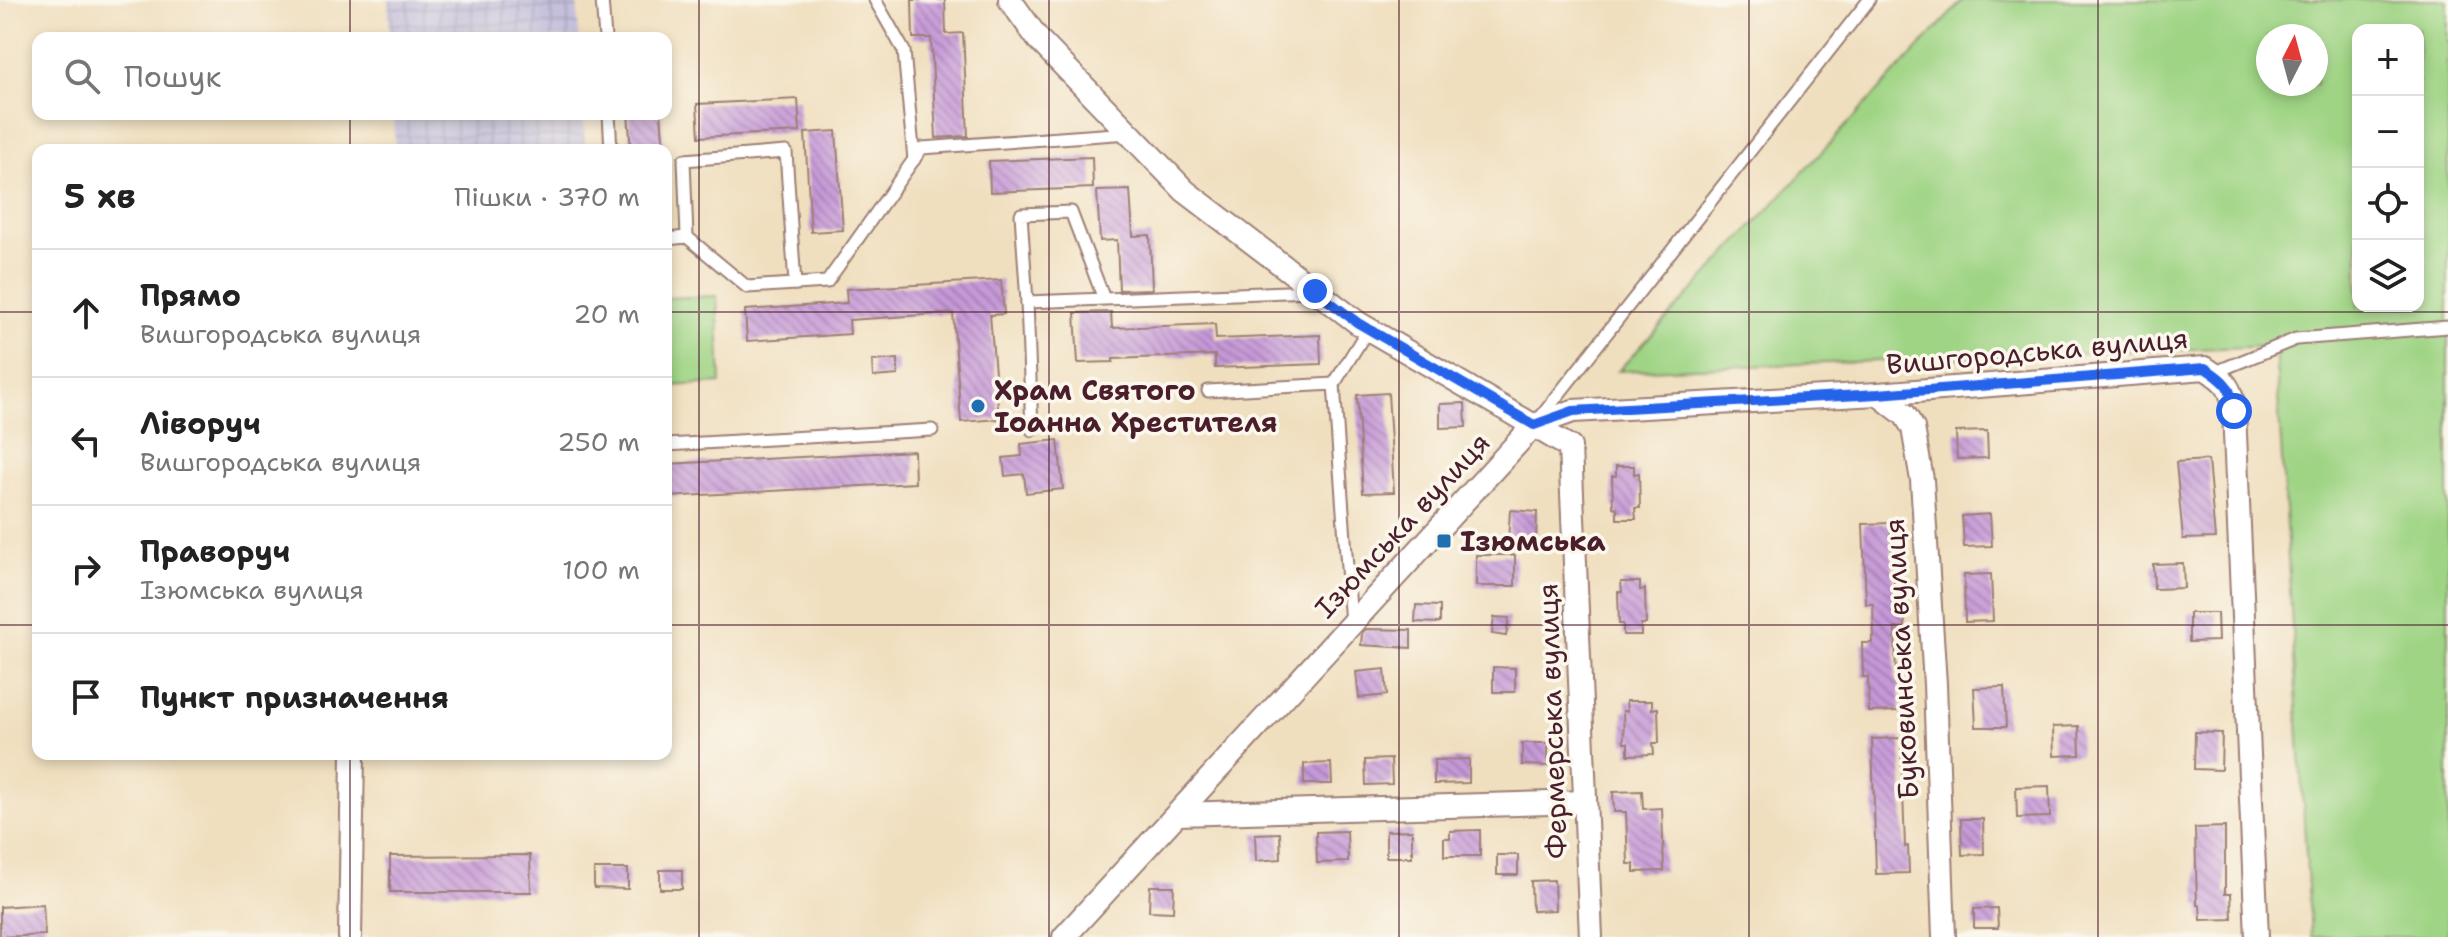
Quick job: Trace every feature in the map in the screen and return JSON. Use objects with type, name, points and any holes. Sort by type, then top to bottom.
[{"type":"street","name":"Ізюмська вулиця","points":[[1010,0],[1038,39],[1185,191],[1368,329],[1534,425],[1064,937]]},
{"type":"street","name":"Вишгородська вулиця","points":[[1534,425],[1573,411],[1878,394],[2205,368],[2213,373],[2232,392],[2234,411],[2257,937]]},
{"type":"street","name":"Буковинська вулиця","points":[[1878,394],[1905,415],[1913,428],[1922,480],[1935,684],[1944,937]]},
{"type":"street","name":"Фермерська вулиця","points":[[1534,425],[1570,447],[1591,937]]},
{"type":"street","points":[[350,937],[353,760]]},
{"type":"street","points":[[1178,814],[1585,802]]},
{"type":"lane","points":[[602,0],[605,32]]},
{"type":"lane","points":[[875,0],[904,51],[914,160]]},
{"type":"lane","points":[[1534,425],[1869,0]]},
{"type":"lane","points":[[609,120],[611,144]]},
{"type":"lane","points":[[672,238],[687,237],[747,287],[827,282],[922,148],[1129,133]]},
{"type":"lane","points":[[687,237],[684,160],[786,152],[795,284]]},
{"type":"lane","points":[[1032,430],[1021,214],[1071,212],[1104,299]]},
{"type":"lane","points":[[1027,302],[1315,291]]},
{"type":"lane","points":[[2213,373],[2296,339],[2448,327]]},
{"type":"lane","points":[[1351,625],[1334,384],[1368,329]]},
{"type":"lane","points":[[1208,391],[1334,384]]},
{"type":"lane","points":[[672,445],[932,430]]},
{"type":"shaded area","points":[[388,0],[577,0],[579,32],[390,32]]},
{"type":"shaded area","points":[[394,120],[583,120],[585,144],[395,144]]},
{"type":"green space","points":[[1963,0],[2448,0],[2448,937],[2311,937],[2275,346],[1618,371]]},
{"type":"green space","points":[[717,296],[721,383],[672,386],[672,298]]},
{"type":"building","points":[[912,0],[945,0],[946,34],[963,33],[968,136],[936,138],[931,38],[913,38]]},
{"type":"building","points":[[798,99],[800,132],[699,137],[697,104]]},
{"type":"building","points":[[628,120],[662,120],[664,144],[630,144]]},
{"type":"building","points":[[836,131],[843,230],[811,232],[805,133]]},
{"type":"building","points":[[1092,157],[1093,188],[990,192],[989,161]]},
{"type":"building","points":[[1130,190],[1133,236],[1150,235],[1152,289],[1119,290],[1117,240],[1100,241],[1097,191]]},
{"type":"building","points":[[1001,280],[1004,314],[990,315],[999,419],[961,422],[953,313],[849,320],[850,334],[747,341],[745,310],[847,303],[846,289]]},
{"type":"building","points":[[1111,312],[1112,328],[1215,324],[1216,339],[1320,335],[1321,364],[1215,368],[1215,355],[1078,363],[1075,313]]},
{"type":"building","points":[[898,359],[898,375],[873,377],[872,361]]},
{"type":"building","points":[[1388,393],[1394,492],[1363,493],[1357,395]]},
{"type":"building","points":[[1465,403],[1466,427],[1440,428],[1440,404]]},
{"type":"building","points":[[1987,431],[1988,458],[1957,459],[1956,432]]},
{"type":"building","points":[[1058,440],[1063,489],[1026,493],[1024,474],[1005,476],[1003,458],[1022,456],[1021,444]]},
{"type":"building","points":[[914,451],[915,483],[672,497],[672,464]]},
{"type":"building","points":[[2208,460],[2215,538],[2183,539],[2176,462]]},
{"type":"building","points":[[1616,466],[1634,466],[1634,474],[1639,473],[1640,508],[1635,508],[1636,519],[1617,519],[1617,508],[1613,507],[1612,476],[1616,476]]},
{"type":"building","points":[[1510,510],[1537,512],[1536,542],[1508,541]]},
{"type":"building","points":[[1990,514],[1992,546],[1964,547],[1962,516]]},
{"type":"building","points":[[1890,523],[1896,609],[1904,609],[1905,627],[1895,628],[1900,711],[1869,712],[1868,677],[1863,677],[1862,643],[1872,643],[1874,637],[1873,604],[1866,604],[1863,524]]},
{"type":"building","points":[[1476,555],[1515,555],[1515,586],[1476,586]]},
{"type":"building","points":[[2183,563],[2184,588],[2154,589],[2153,564]]},
{"type":"building","points":[[1991,574],[1993,621],[1965,622],[1964,575]]},
{"type":"building","points":[[1621,582],[1640,582],[1640,590],[1645,589],[1646,624],[1641,624],[1641,635],[1623,635],[1623,624],[1619,624],[1618,592],[1622,592]]},
{"type":"building","points":[[1416,605],[1440,606],[1440,623],[1415,622]]},
{"type":"building","points":[[2189,613],[2217,613],[2218,641],[2189,642]]},
{"type":"building","points":[[1494,617],[1509,618],[1506,636],[1492,634]]},
{"type":"building","points":[[1366,629],[1411,630],[1411,648],[1361,645],[1362,633]]},
{"type":"building","points":[[1493,667],[1515,668],[1515,692],[1493,692]]},
{"type":"building","points":[[1385,669],[1387,695],[1359,698],[1356,672]]},
{"type":"building","points":[[2004,687],[2006,727],[1976,727],[1974,688]]},
{"type":"building","points":[[1626,701],[1652,701],[1652,709],[1658,708],[1659,743],[1653,743],[1654,754],[1628,755],[1628,743],[1624,743],[1623,711],[1627,711]]},
{"type":"building","points":[[2079,726],[2080,755],[2054,756],[2053,727]]},
{"type":"building","points":[[2195,732],[2222,733],[2221,770],[2194,769]]},
{"type":"building","points":[[1901,738],[1905,847],[1908,846],[1909,873],[1876,874],[1872,739]]},
{"type":"building","points":[[1522,743],[1548,743],[1548,766],[1522,765]]},
{"type":"building","points":[[1391,759],[1392,784],[1366,785],[1365,760]]},
{"type":"building","points":[[1469,759],[1469,783],[1434,784],[1434,760]]},
{"type":"building","points":[[1331,763],[1332,784],[1304,784],[1304,764]]},
{"type":"building","points":[[2049,786],[2050,817],[2017,818],[2016,787]]},
{"type":"building","points":[[1642,791],[1643,809],[1662,808],[1664,871],[1634,872],[1634,864],[1628,864],[1626,812],[1614,812],[1613,792]]},
{"type":"building","points":[[1961,819],[1983,819],[1984,854],[1962,855]]},
{"type":"building","points":[[2225,827],[2225,894],[2231,894],[2232,919],[2201,920],[2200,905],[2197,905],[2195,828]]},
{"type":"building","points":[[1412,830],[1412,857],[1386,857],[1386,831]]},
{"type":"building","points":[[1480,830],[1480,856],[1444,856],[1444,838],[1450,838],[1450,831]]},
{"type":"building","points":[[1347,831],[1348,862],[1317,863],[1316,832]]},
{"type":"building","points":[[1280,833],[1281,859],[1256,861],[1255,834]]},
{"type":"building","points":[[530,855],[531,892],[390,892],[390,856]]},
{"type":"building","points":[[1497,855],[1518,855],[1518,875],[1497,875]]},
{"type":"building","points":[[594,869],[628,869],[628,889],[594,888]]},
{"type":"building","points":[[660,870],[682,870],[682,889],[660,889]]},
{"type":"building","points":[[1554,880],[1555,910],[1532,911],[1531,881]]},
{"type":"building","points":[[1150,886],[1174,886],[1173,912],[1149,911]]},
{"type":"building","points":[[43,904],[45,935],[0,937],[0,907]]},
{"type":"building","points":[[1997,908],[1998,928],[1974,928],[1974,909]]},
{"type":"place","name":"Храм Святого Іоанна Хрестителя","points":[[978,406]]},
{"type":"place","name":"Ізюмська","points":[[1444,541]]},
{"type":"route","points":[[1315,291],[1358,323],[1534,425],[1573,411],[1878,394],[2205,368],[2221,378],[2232,392],[2234,411]]}]
